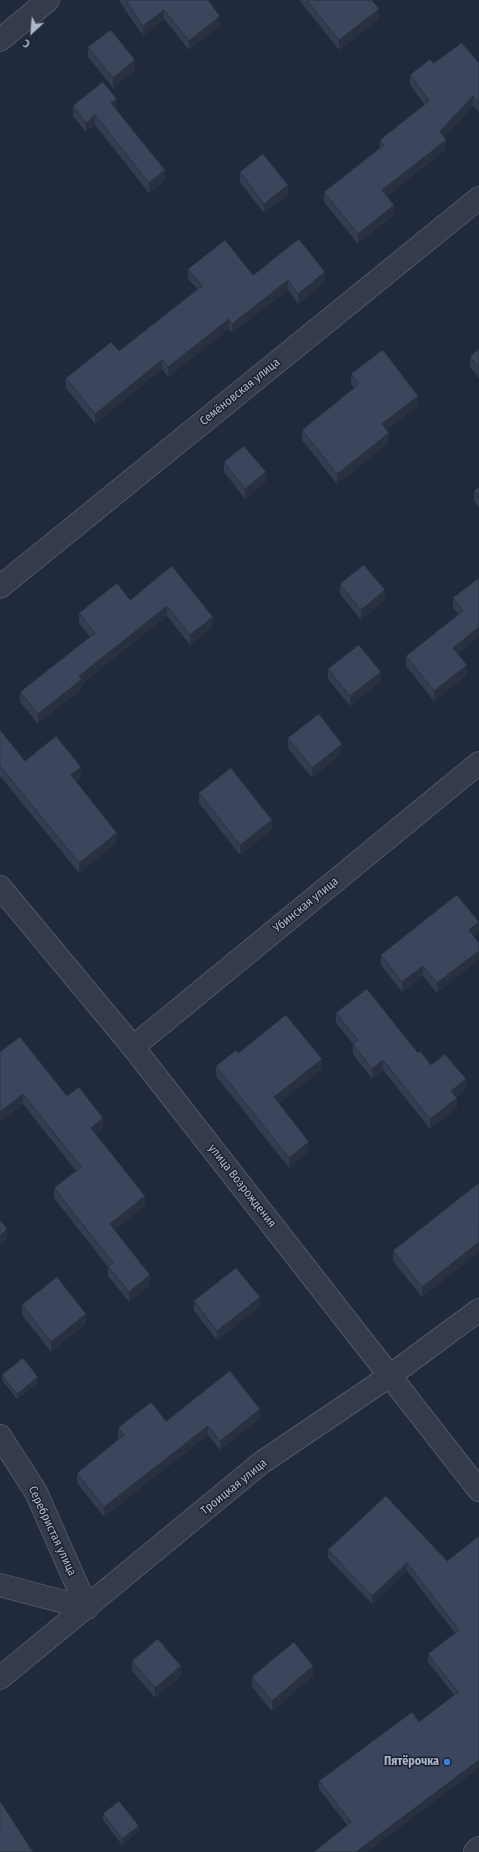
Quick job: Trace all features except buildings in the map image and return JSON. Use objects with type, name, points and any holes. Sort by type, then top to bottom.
[{"type":"street","points":[[0,40],[48,0]]},
{"type":"street","name":"Семёновская улица","points":[[0,587],[479,198]]},
{"type":"street","name":"Убинская улица","points":[[133,1047],[479,763]]},
{"type":"street","name":"улица Возрождения","points":[[0,887],[133,1047],[391,1375],[479,1490]]},
{"type":"street","name":"Троицкая улица","points":[[0,1678],[261,1464],[391,1375],[479,1310]]},
{"type":"street","name":"Серебристая улица","points":[[0,1436],[36,1492],[87,1608]]},
{"type":"street","points":[[0,1585],[87,1608]]},
{"type":"street","points":[[475,1852],[479,1848]]},
{"type":"place","name":"Пятёрочка","points":[[447,1762]]}]
